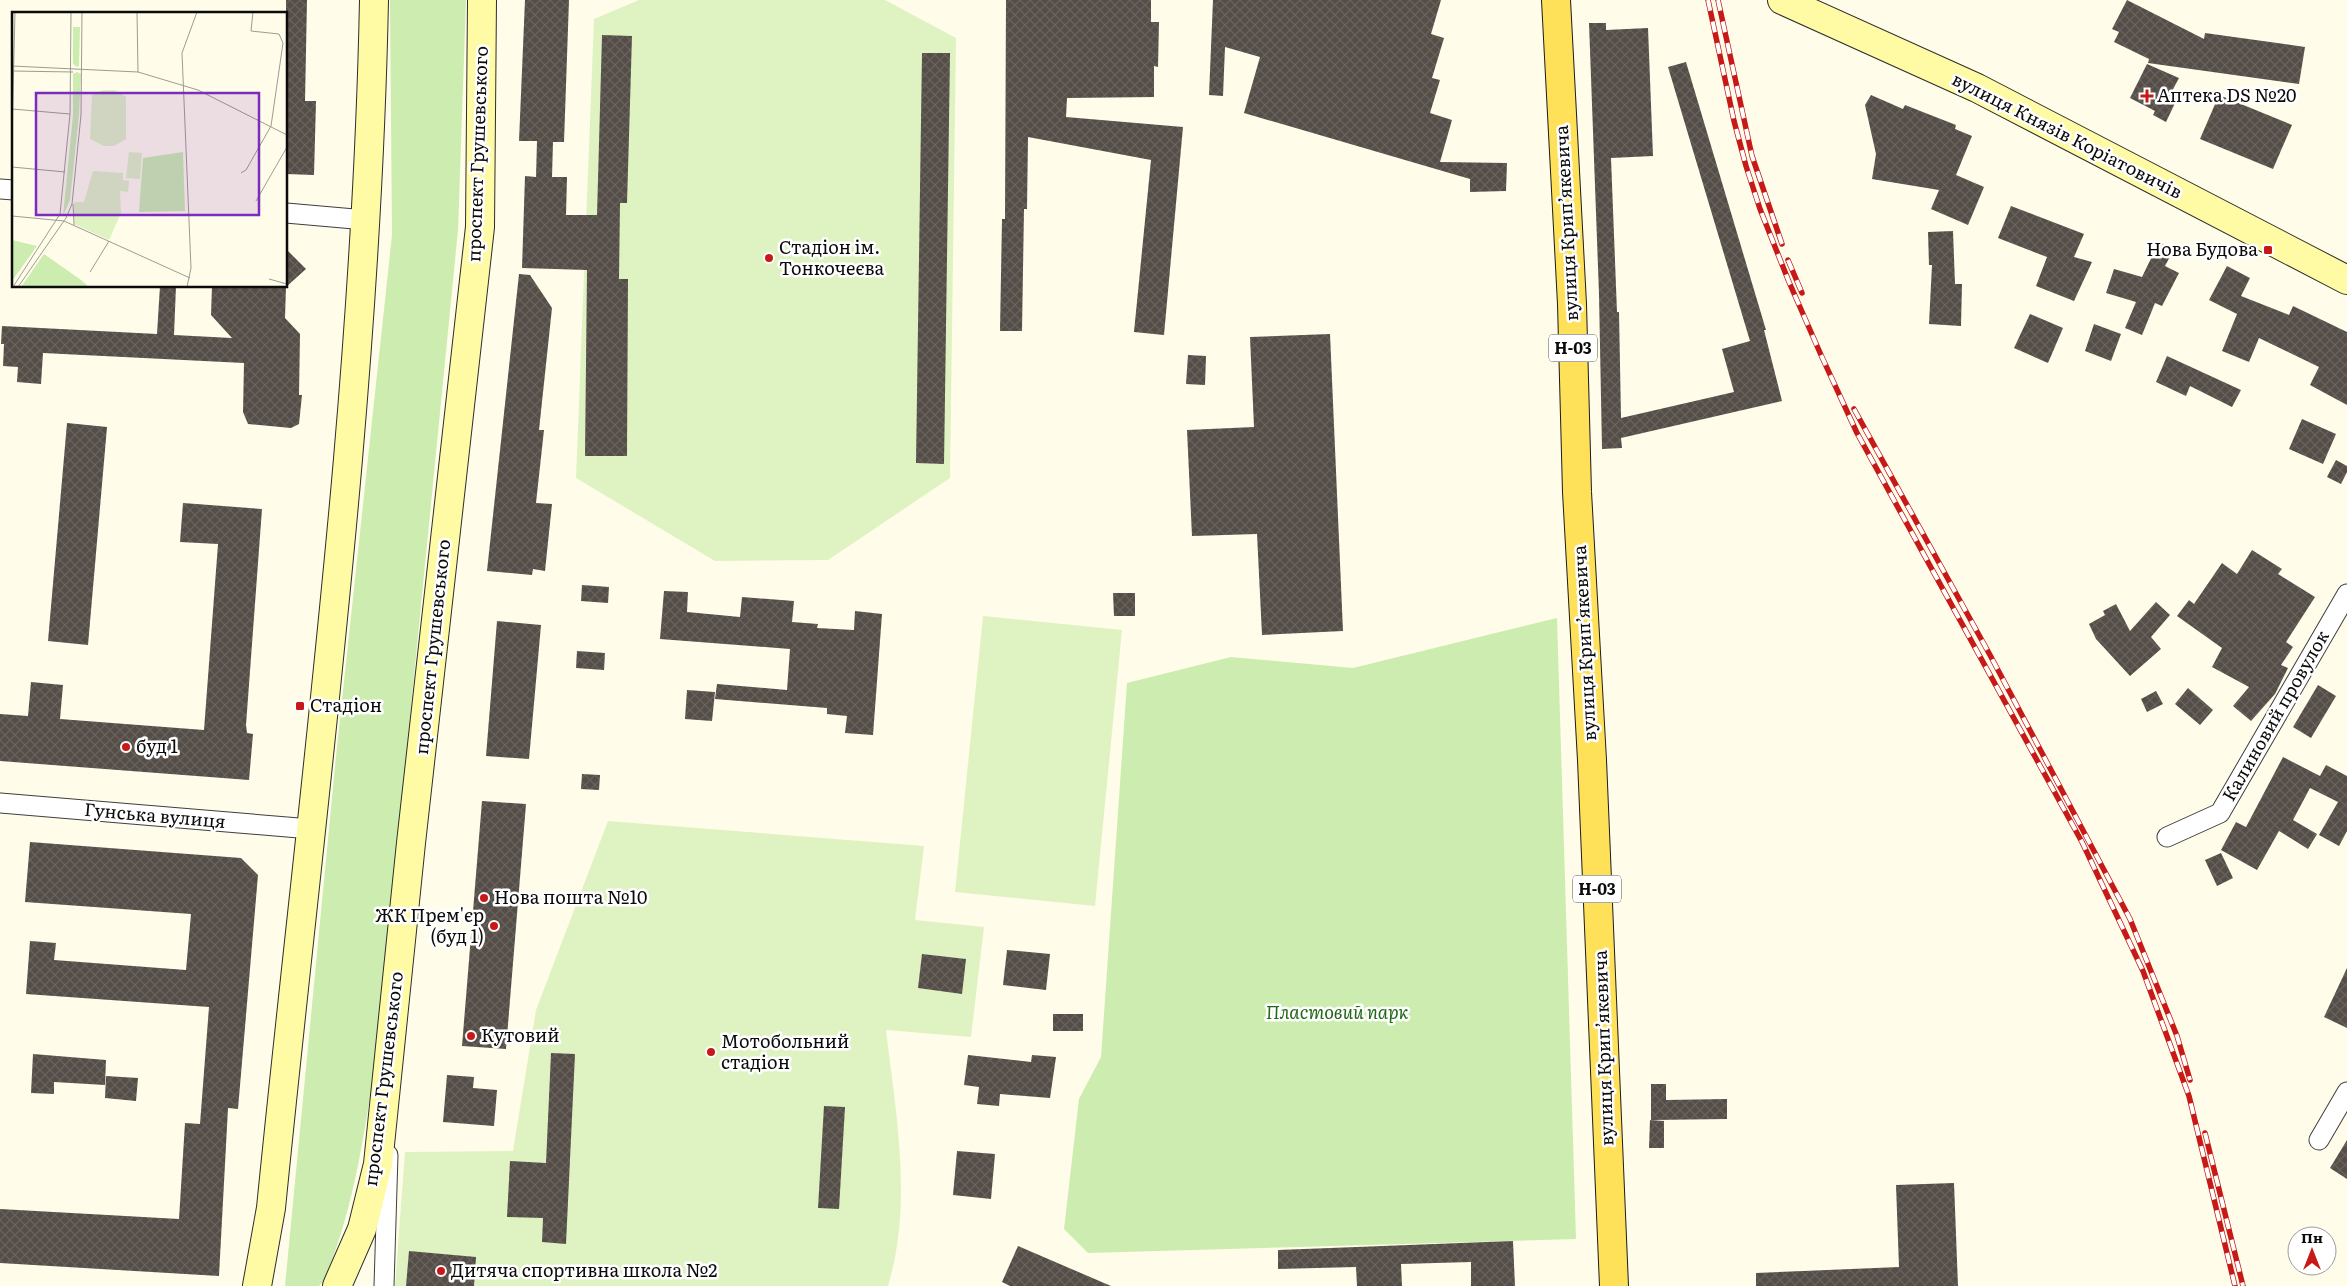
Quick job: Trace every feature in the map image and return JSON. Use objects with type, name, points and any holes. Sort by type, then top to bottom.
[{"type":"main road","points":[[257,1286],[271,1208],[347,463],[366,220],[374,0]]},
{"type":"main road","name":"проспект Грушевського","points":[[336,1286],[362,1229],[378,1164],[480,227],[482,0]]},
{"type":"main road","name":"вулиця Крипʼякевича","points":[[1556,0],[1572,304],[1577,492],[1592,760],[1614,1286]]},
{"type":"main road","name":"вулиця Князів Коріатовичів","points":[[1782,0],[1977,88],[2347,280]]},
{"type":"street","points":[[288,213],[366,220]]},
{"type":"street","name":"Калиновий провулок","points":[[2167,837],[2220,813],[2347,594]]},
{"type":"street","name":"Гунська вулиця","points":[[0,803],[311,829]]},
{"type":"street","points":[[384,1286],[388,1213],[388,1067]]},
{"type":"street","points":[[2319,1140],[2347,1092]]},
{"type":"green space","points":[[390,0],[466,0],[458,230],[377,1051],[368,1109],[358,1167],[344,1224],[324,1280],[319,1286],[285,1286],[336,756],[392,235]]},
{"type":"green space","name":"Стадіон ім. Тонкочеєва","points":[[639,0],[885,0],[956,38],[950,478],[828,560],[715,561],[576,478],[594,19]]},
{"type":"green space","points":[[983,616],[1122,630],[1095,906],[955,892]]},
{"type":"green space","name":"Пластовий парк","points":[[1557,618],[1576,1239],[1088,1253],[1064,1229],[1079,1099],[1101,1057],[1127,683],[1231,657],[1353,668]]},
{"type":"green space","name":"Мотобольний стадіон","points":[[608,821],[924,846],[915,920],[984,927],[971,1037],[886,1030],[898,1126],[901,1191],[896,1255],[888,1286],[395,1286],[405,1152],[513,1151],[536,1010]]},
{"type":"building","points":[[286,0],[307,0],[305,101],[316,101],[314,175],[288,174],[288,12],[286,12]]},
{"type":"building","points":[[525,0],[569,0],[564,142],[553,142],[552,177],[567,177],[566,215],[597,215],[602,35],[632,36],[627,203],[620,203],[619,279],[628,279],[627,456],[585,456],[587,270],[522,268],[525,176],[536,177],[537,141],[519,141]]},
{"type":"building","points":[[1006,0],[1151,0],[1151,22],[1159,22],[1158,67],[1154,66],[1154,97],[1067,98],[1066,117],[1183,127],[1164,335],[1134,332],[1151,160],[1028,137],[1027,209],[1024,209],[1022,331],[1000,331],[1002,219],[1005,219]]},
{"type":"building","points":[[1213,0],[1441,0],[1431,34],[1444,38],[1432,78],[1440,80],[1430,113],[1452,120],[1440,162],[1507,163],[1506,191],[1470,192],[1470,179],[1244,113],[1260,57],[1225,47],[1223,96],[1209,95]]},
{"type":"building","points":[[2127,0],[2204,39],[2205,33],[2305,47],[2299,84],[2148,63],[2149,59],[2114,42],[2119,32],[2112,29]]},
{"type":"building","points":[[1589,23],[1606,23],[1606,30],[1648,28],[1653,156],[1611,158],[1617,312],[1619,312],[1621,418],[1734,392],[1722,349],[1750,341],[1668,67],[1686,62],[1766,330],[1764,330],[1782,401],[1621,438],[1622,448],[1602,449],[1599,294]]},
{"type":"building","points":[[922,53],[950,53],[944,464],[916,463]]},
{"type":"building","points":[[2147,64],[2179,78],[2170,95],[2177,99],[2166,122],[2153,115],[2155,111],[2130,98]]},
{"type":"building","points":[[1871,95],[1903,109],[1905,105],[1956,125],[1955,129],[1972,136],[1956,175],[1984,187],[1968,225],[1931,209],[1939,190],[1872,179],[1876,154],[1865,105]]},
{"type":"building","points":[[2219,95],[2292,125],[2273,169],[2200,139]]},
{"type":"building","points":[[2011,206],[2084,234],[2074,257],[2092,262],[2074,301],[2036,286],[2047,257],[1998,238]]},
{"type":"building","points":[[1953,231],[1955,284],[1962,284],[1961,326],[1929,324],[1932,265],[1929,265],[1928,232]]},
{"type":"building","points":[[2159,242],[2174,249],[2165,266],[2179,273],[2162,306],[2155,303],[2142,335],[2125,328],[2136,302],[2106,293],[2114,269],[2142,277]]},
{"type":"building","points":[[288,251],[306,269],[288,285]]},
{"type":"building","points":[[2227,266],[2250,278],[2241,296],[2289,315],[2293,306],[2347,332],[2347,405],[2310,385],[2319,367],[2259,338],[2249,362],[2222,351],[2237,314],[2209,300]]},
{"type":"building","points":[[519,274],[530,275],[552,308],[539,430],[544,430],[536,503],[552,504],[545,571],[533,569],[532,575],[487,571]]},
{"type":"building","points":[[160,288],[176,288],[174,335],[232,338],[211,315],[212,288],[286,288],[285,318],[300,334],[299,395],[302,395],[299,424],[291,428],[248,424],[243,412],[244,363],[43,353],[41,384],[17,382],[18,367],[3,366],[4,344],[1,344],[2,326],[157,334]]},
{"type":"building","points":[[2030,314],[2063,328],[2048,363],[2014,348]]},
{"type":"building","points":[[2094,324],[2121,334],[2111,361],[2085,351]]},
{"type":"building","points":[[1330,334],[1343,631],[1262,635],[1257,534],[1192,536],[1187,430],[1254,427],[1250,337]]},
{"type":"building","points":[[1188,355],[1206,356],[1205,385],[1186,384]]},
{"type":"building","points":[[2167,356],[2241,390],[2232,407],[2190,386],[2186,396],[2156,382]]},
{"type":"building","points":[[2302,419],[2336,434],[2323,464],[2289,449]]},
{"type":"building","points":[[67,423],[107,427],[88,645],[48,641]]},
{"type":"building","points":[[2336,460],[2347,466],[2347,472],[2341,484],[2327,477]]},
{"type":"building","points":[[183,503],[262,509],[246,725],[247,733],[253,734],[249,780],[0,761],[0,714],[28,716],[31,682],[63,685],[60,719],[204,730],[218,544],[180,542]]},
{"type":"building","points":[[2252,550],[2282,569],[2278,574],[2315,597],[2286,642],[2293,647],[2281,665],[2288,668],[2275,694],[2251,721],[2233,706],[2249,687],[2212,667],[2222,648],[2177,616],[2189,600],[2194,604],[2222,563],[2237,574]]},
{"type":"building","points":[[582,585],[609,587],[608,603],[581,601]]},
{"type":"building","points":[[664,591],[688,592],[687,612],[740,617],[742,597],[794,601],[792,622],[818,624],[817,628],[854,630],[855,611],[882,614],[873,735],[845,733],[847,716],[827,714],[827,708],[715,699],[717,684],[787,690],[790,649],[660,639]]},
{"type":"building","points":[[1113,593],[1135,593],[1135,616],[1114,616]]},
{"type":"building","points":[[2156,602],[2170,615],[2151,637],[2161,649],[2130,676],[2096,639],[2089,624],[2105,615],[2103,611],[2116,604],[2130,631]]},
{"type":"building","points":[[497,621],[541,625],[529,759],[486,756]]},
{"type":"building","points":[[577,651],[605,653],[604,670],[576,668]]},
{"type":"building","points":[[2318,685],[2336,696],[2311,738],[2293,727]]},
{"type":"building","points":[[2188,688],[2213,710],[2200,725],[2175,704]]},
{"type":"building","points":[[687,690],[715,692],[712,721],[685,719]]},
{"type":"building","points":[[2156,691],[2163,704],[2147,712],[2141,699]]},
{"type":"building","points":[[2283,757],[2320,776],[2326,765],[2347,776],[2347,831],[2339,846],[2319,835],[2338,802],[2310,788],[2293,820],[2317,834],[2308,849],[2279,831],[2257,870],[2221,850],[2236,822],[2246,827]]},
{"type":"building","points":[[582,774],[600,775],[599,790],[581,789]]},
{"type":"building","name":"ЖК Прем'єр (буд 1)","points":[[482,801],[526,804],[506,1049],[462,1046]]},
{"type":"building","points":[[30,842],[241,858],[258,875],[238,1109],[228,1108],[219,1276],[0,1263],[0,1209],[179,1219],[185,1123],[200,1124],[209,1007],[26,994],[30,941],[56,943],[54,960],[186,970],[191,914],[25,902]]},
{"type":"building","points":[[2221,853],[2233,878],[2217,886],[2205,860]]},
{"type":"building","points":[[1007,950],[1050,954],[1046,990],[1003,985]]},
{"type":"building","points":[[922,954],[966,959],[962,994],[918,988]]},
{"type":"building","points":[[2347,968],[2347,1028],[2324,1017]]},
{"type":"building","points":[[1053,1014],[1083,1014],[1083,1031],[1053,1031]]},
{"type":"building","points":[[551,1053],[575,1054],[566,1244],[542,1242],[543,1218],[507,1217],[510,1161],[546,1163]]},
{"type":"building","points":[[33,1054],[106,1060],[105,1085],[54,1082],[54,1094],[31,1093]]},
{"type":"building","points":[[968,1055],[1031,1062],[1032,1055],[1056,1057],[1050,1098],[1000,1094],[999,1106],[977,1104],[979,1087],[964,1085]]},
{"type":"building","points":[[447,1075],[474,1077],[473,1088],[497,1090],[494,1126],[443,1122]]},
{"type":"building","points":[[106,1076],[138,1078],[136,1101],[105,1098]]},
{"type":"building","points":[[1651,1084],[1666,1084],[1666,1100],[1727,1099],[1727,1119],[1651,1120]]},
{"type":"building","points":[[824,1106],[845,1107],[839,1209],[818,1208]]},
{"type":"building","points":[[1650,1120],[1664,1121],[1664,1148],[1649,1148]]},
{"type":"building","points":[[2347,1140],[2347,1179],[2330,1168]]},
{"type":"building","points":[[957,1151],[995,1154],[991,1199],[953,1195]]},
{"type":"building","points":[[1954,1183],[1958,1286],[1756,1286],[1756,1273],[1899,1267],[1896,1185]]},
{"type":"building","points":[[1513,1241],[1515,1286],[1471,1286],[1471,1262],[1401,1264],[1402,1286],[1357,1286],[1356,1267],[1278,1269],[1278,1250]]},
{"type":"building","points":[[1018,1246],[1111,1286],[1010,1286],[1002,1282]]},
{"type":"building","name":"Дитяча спортивна школа №2","points":[[409,1251],[476,1257],[474,1286],[406,1286]]},
{"type":"railway","points":[[1708,0],[1734,121],[1746,166],[1760,209],[1821,355],[1857,433],[2082,842],[2143,971],[2189,1096],[2235,1286]]},
{"type":"railway","points":[[1718,0],[1752,156],[1782,244]]},
{"type":"railway","points":[[1788,260],[1802,293]]},
{"type":"railway","points":[[1854,409],[1990,655],[2130,919],[2177,1036],[2190,1080]]},
{"type":"railway","points":[[2205,1133],[2243,1286]]},
{"type":"place","name":"Аптека DS №20","points":[[2147,96]]},
{"type":"place","name":"Нова Будова","points":[[2268,250]]},
{"type":"place","name":"Стадіон ім. Тонкочеєва","points":[[769,258]]},
{"type":"place","name":"Стадіон","points":[[300,706]]},
{"type":"place","name":"буд 1","points":[[126,747]]},
{"type":"place","name":"Нова пошта №10","points":[[484,898]]},
{"type":"place","name":"ЖК Прем'єр (буд 1)","points":[[494,926]]},
{"type":"place","name":"Кутовий","points":[[471,1036]]},
{"type":"place","name":"Мотобольний стадіон","points":[[711,1052]]},
{"type":"place","name":"Дитяча спортивна школа №2","points":[[441,1271]]}]
